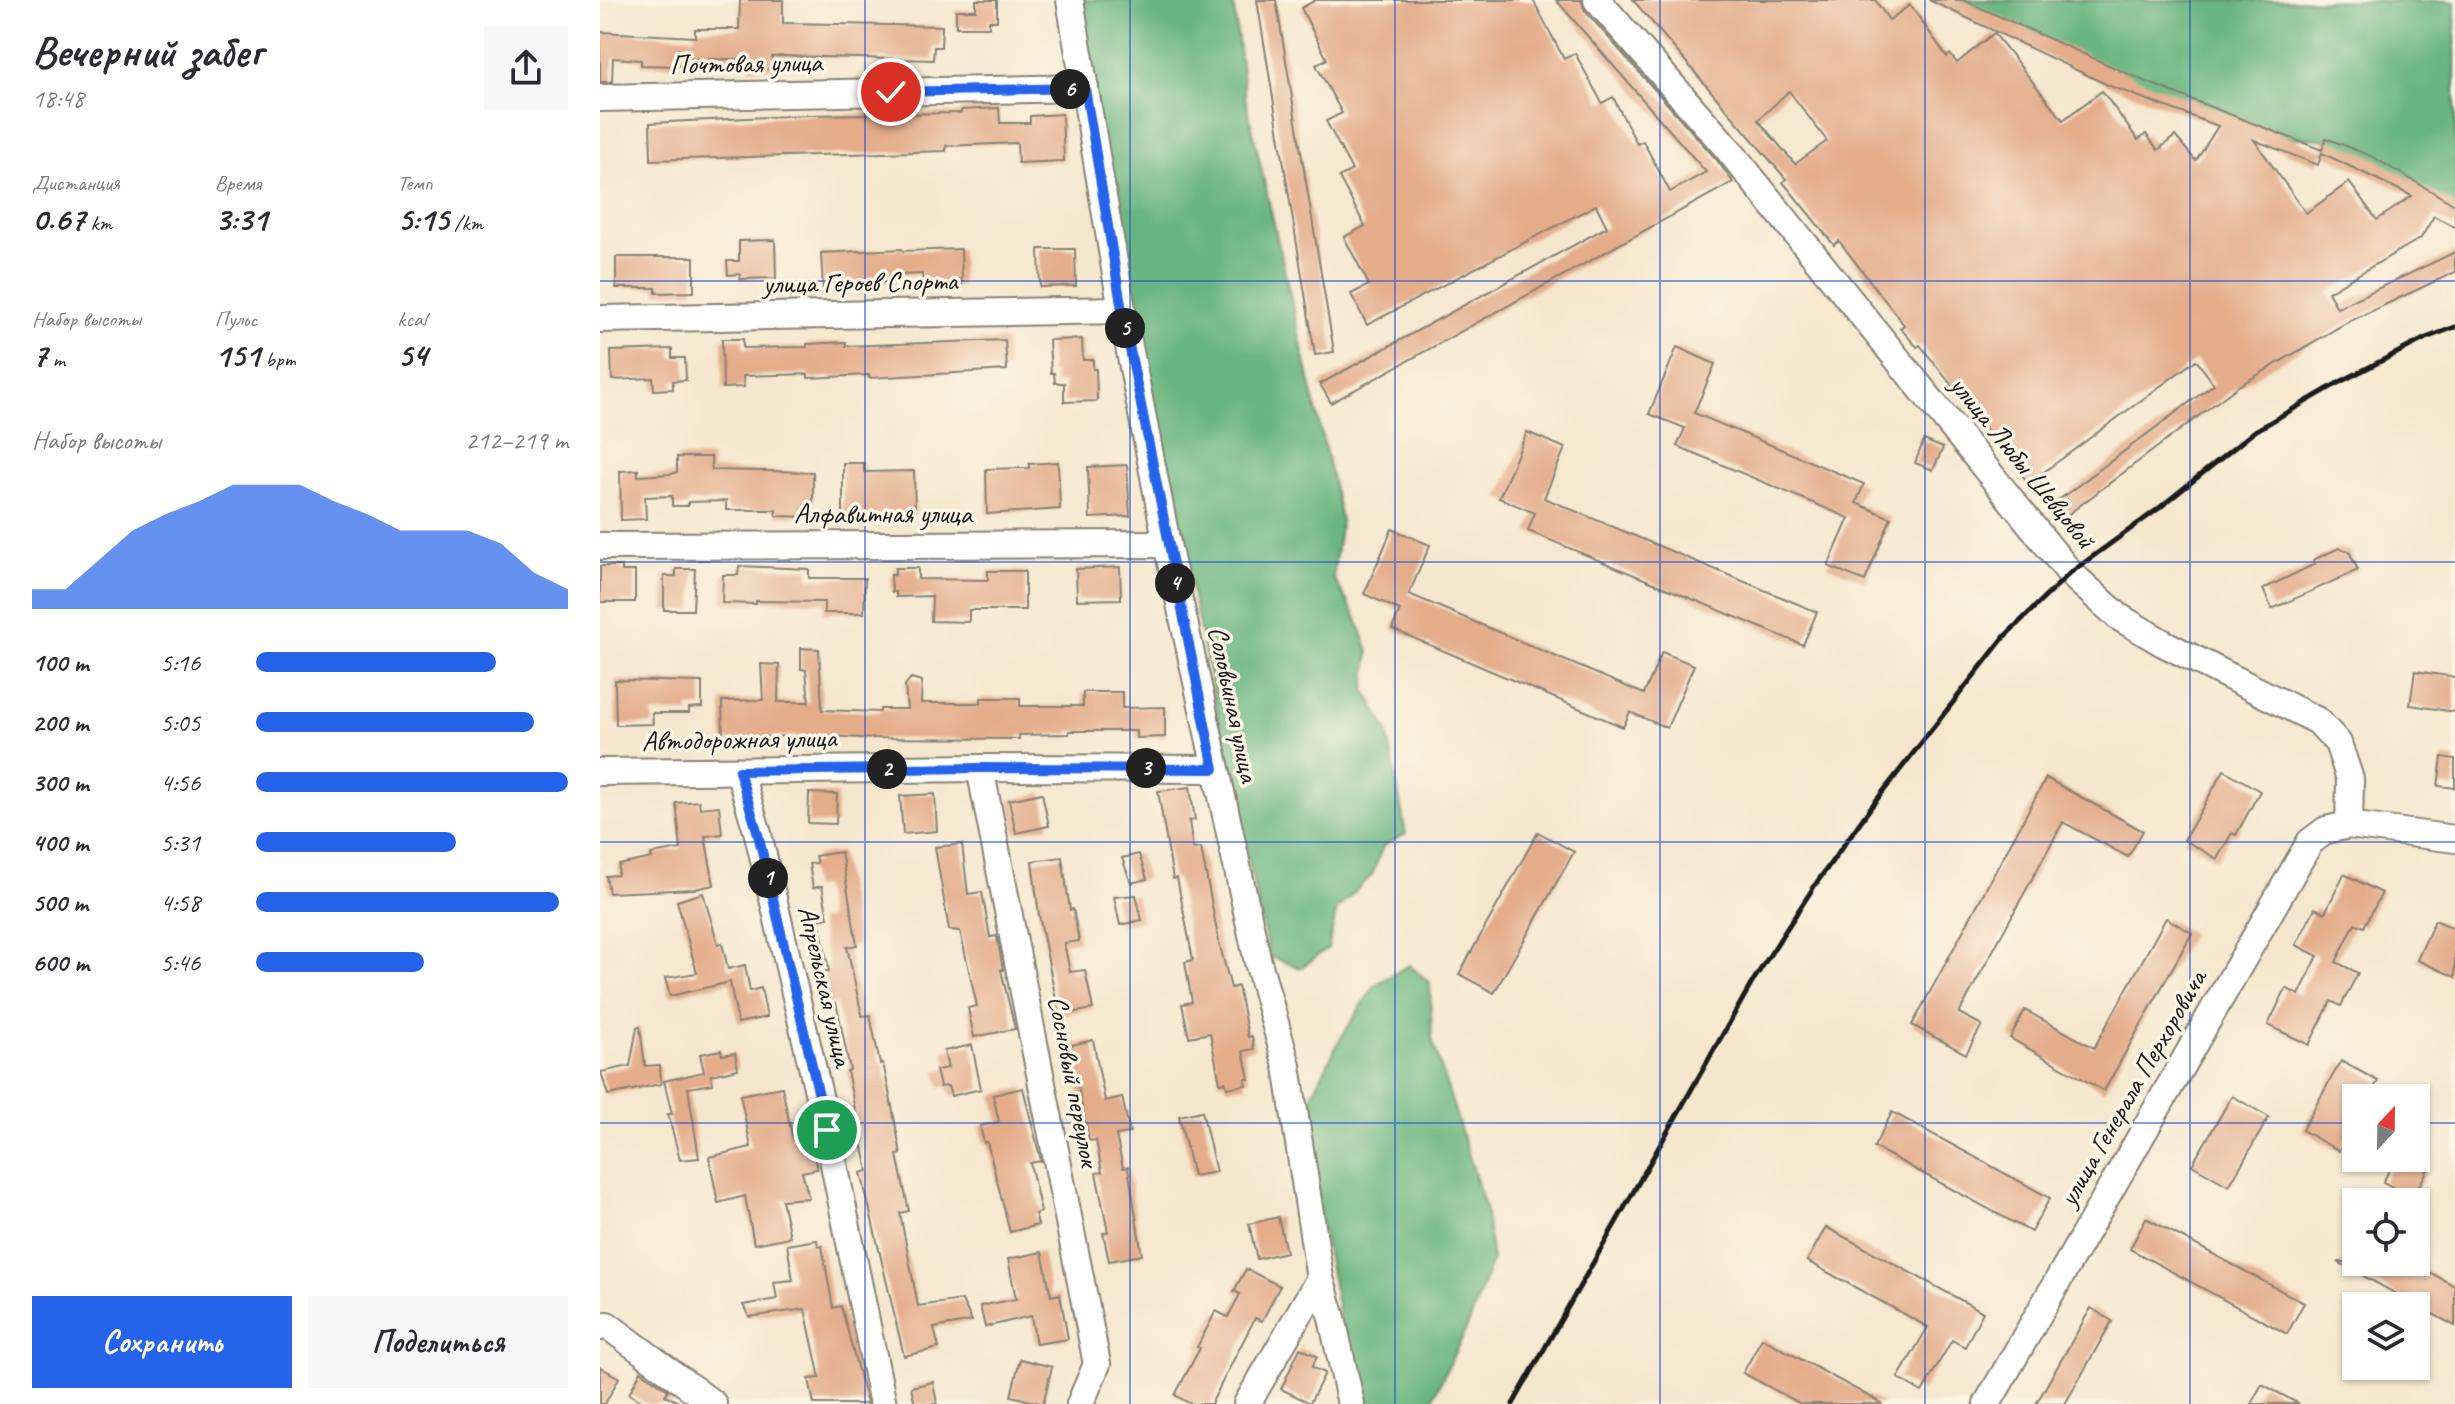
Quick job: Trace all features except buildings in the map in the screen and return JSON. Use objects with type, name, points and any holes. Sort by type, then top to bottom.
[{"type":"street","name":"Соловьиная улица","points":[[1070,0],[1122,310],[1167,544],[1258,962],[1287,1066],[1320,1278],[1351,1404]]},
{"type":"street","name":"улица Любы Шевцовой","points":[[1597,0],[1728,149],[2070,573],[2119,617],[2163,643],[2318,721],[2338,743],[2350,779],[2349,825]]},
{"type":"street","name":"Почтовая улица","points":[[600,98],[1085,88]]},
{"type":"street","name":"улица Героев Спорта","points":[[600,319],[1122,310]]},
{"type":"street","name":"Алфавитная улица","points":[[600,546],[1167,544]]},
{"type":"street","name":"Сосновый переулок","points":[[980,768],[1097,1364],[1080,1404]]},
{"type":"street","name":"Автодорожная улица","points":[[600,772],[1214,769]]},
{"type":"street","name":"Апрельская улица","points":[[739,771],[758,834],[827,1130],[883,1404]]},
{"type":"street","points":[[2349,825],[2455,839]]},
{"type":"street","name":"улица Генерала Перхоровича","points":[[1987,1404],[2310,842],[2326,830],[2349,825]]},
{"type":"street","points":[[1247,1404],[1320,1278]]},
{"type":"street","points":[[602,1322],[713,1404]]},
{"type":"green space","points":[[1077,0],[1233,0],[1245,97],[1341,519],[1333,577],[1356,617],[1369,651],[1365,690],[1387,730],[1406,834],[1383,846],[1372,875],[1337,909],[1328,948],[1301,968],[1269,956],[1145,359]]},
{"type":"green space","points":[[1958,0],[2455,1],[2455,210],[2392,171],[2322,139],[2287,137],[2174,96]]},
{"type":"green space","points":[[1409,965],[1430,983],[1432,1039],[1485,1207],[1492,1260],[1469,1323],[1430,1404],[1356,1404],[1301,1118],[1339,1041],[1375,985]]},
{"type":"railway","points":[[1513,1404],[1753,981],[1815,885],[1871,807],[2005,636],[2070,573],[2158,509],[2255,431],[2338,383],[2426,338],[2455,327]]},
{"type":"route","points":[[827,1130],[758,834],[739,771],[1214,769],[1122,310],[1085,88],[891,92]]}]
